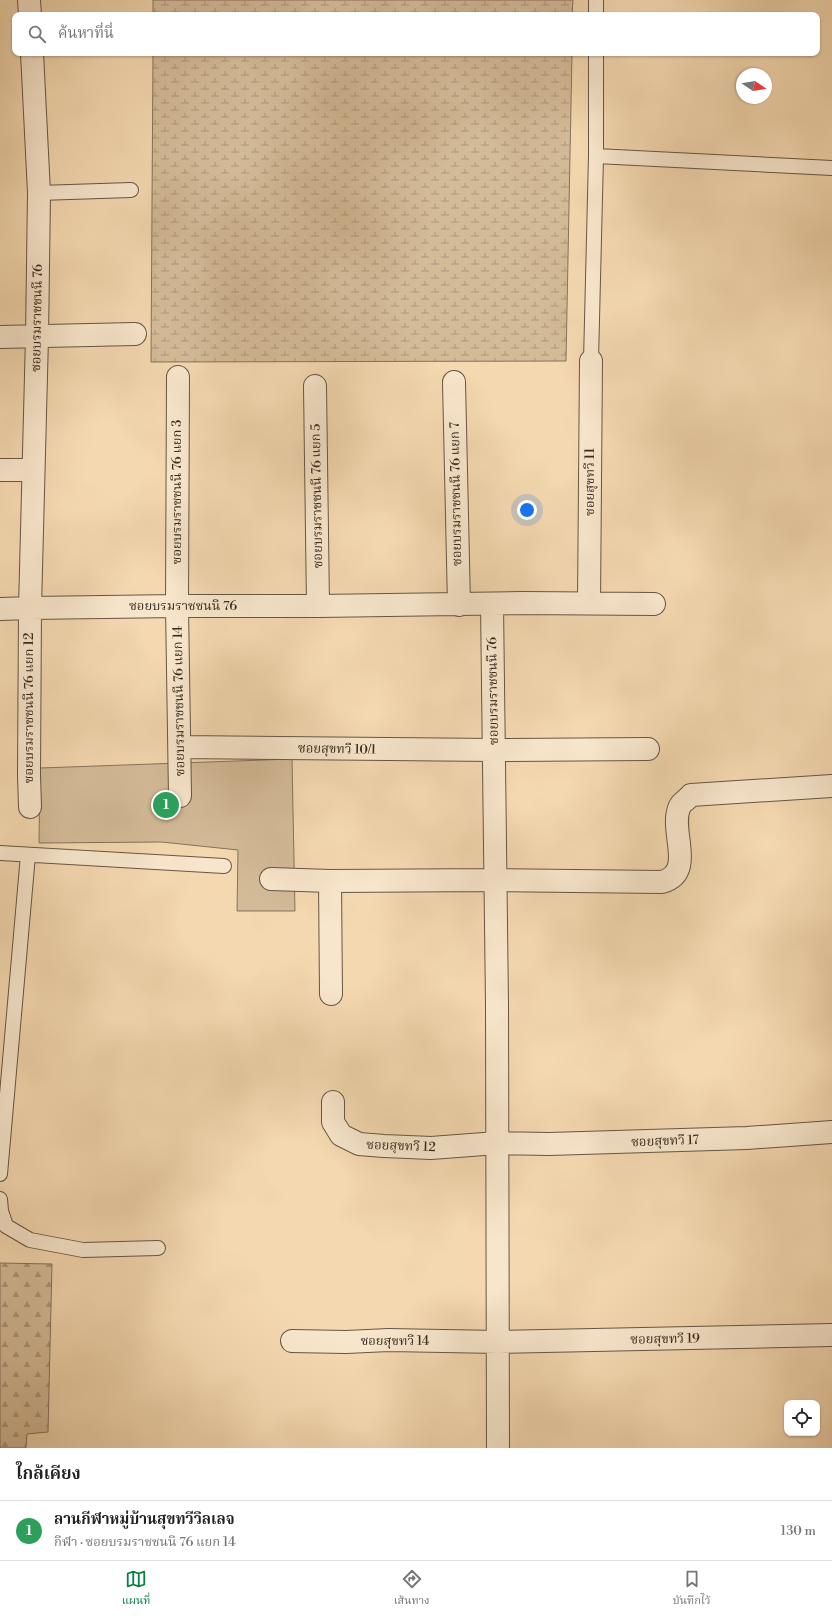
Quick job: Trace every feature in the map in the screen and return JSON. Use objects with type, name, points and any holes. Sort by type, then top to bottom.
[{"type":"street","points":[[29,0],[30,12]]},
{"type":"street","name":"ซอยบรมราชชนนี 76","points":[[32,56],[39,193],[30,608],[492,604],[498,1143],[498,1448]]},
{"type":"street","points":[[0,337],[135,334]]},
{"type":"street","name":"ซอยสุขทวี 11","points":[[589,603],[591,361]]},
{"type":"street","name":"ซอยบรมราชชนนี 76 แยก 3","points":[[177,606],[178,378]]},
{"type":"street","name":"ซอยบรมราชชนนี 76 แยก 7","points":[[454,382],[459,605]]},
{"type":"street","name":"ซอยบรมราชชนนี 76 แยก 5","points":[[315,386],[318,606]]},
{"type":"street","points":[[0,470],[33,470]]},
{"type":"street","points":[[492,604],[654,604]]},
{"type":"street","name":"ซอยบรมราชชนนี 76 แยก 14","points":[[177,606],[180,796]]},
{"type":"street","points":[[0,609],[30,608]]},
{"type":"street","name":"ซอยบรมราชชนนี 76 แยก 12","points":[[30,608],[30,807]]},
{"type":"street","name":"ซอยสุขทวี 10/1","points":[[180,747],[494,750],[648,749]]},
{"type":"street","points":[[271,879],[330,881],[496,880],[662,882],[670,880],[677,874],[680,862],[676,816],[681,804],[691,796],[832,786]]},
{"type":"street","points":[[330,881],[331,994]]},
{"type":"street","name":"ซอยสุขทวี 12","points":[[333,1102],[333,1122],[342,1135],[359,1144],[431,1148],[498,1143]]},
{"type":"street","name":"ซอยสุขทวี 17","points":[[498,1143],[549,1144],[732,1139],[832,1132]]},
{"type":"street","name":"ซอยสุขทวี 19","points":[[498,1342],[832,1335]]},
{"type":"street","name":"ซอยสุขทวี 14","points":[[292,1341],[346,1342],[388,1340],[498,1342]]},
{"type":"lane","points":[[596,0],[596,12]]},
{"type":"lane","points":[[591,361],[596,156],[596,56]]},
{"type":"lane","points":[[596,156],[832,168]]},
{"type":"lane","points":[[39,193],[131,190]]},
{"type":"lane","points":[[0,853],[224,866]]},
{"type":"lane","points":[[0,1174],[28,855]]},
{"type":"lane","points":[[0,1199],[1,1211],[6,1226],[30,1240],[83,1250],[158,1248]]},
{"type":"green space","points":[[153,0],[573,0],[572,12],[153,12]]},
{"type":"green space","points":[[153,56],[572,56],[566,361],[151,362]]},
{"type":"green space","points":[[292,759],[295,911],[237,911],[238,850],[162,842],[39,843],[40,768]]},
{"type":"green space","points":[[0,1263],[52,1264],[48,1432],[27,1434],[26,1448],[0,1448]]},
{"type":"place","name":"ลานกีฬาหมู่บ้านสุขทวีวิลเลจ","points":[[166,805]]}]
